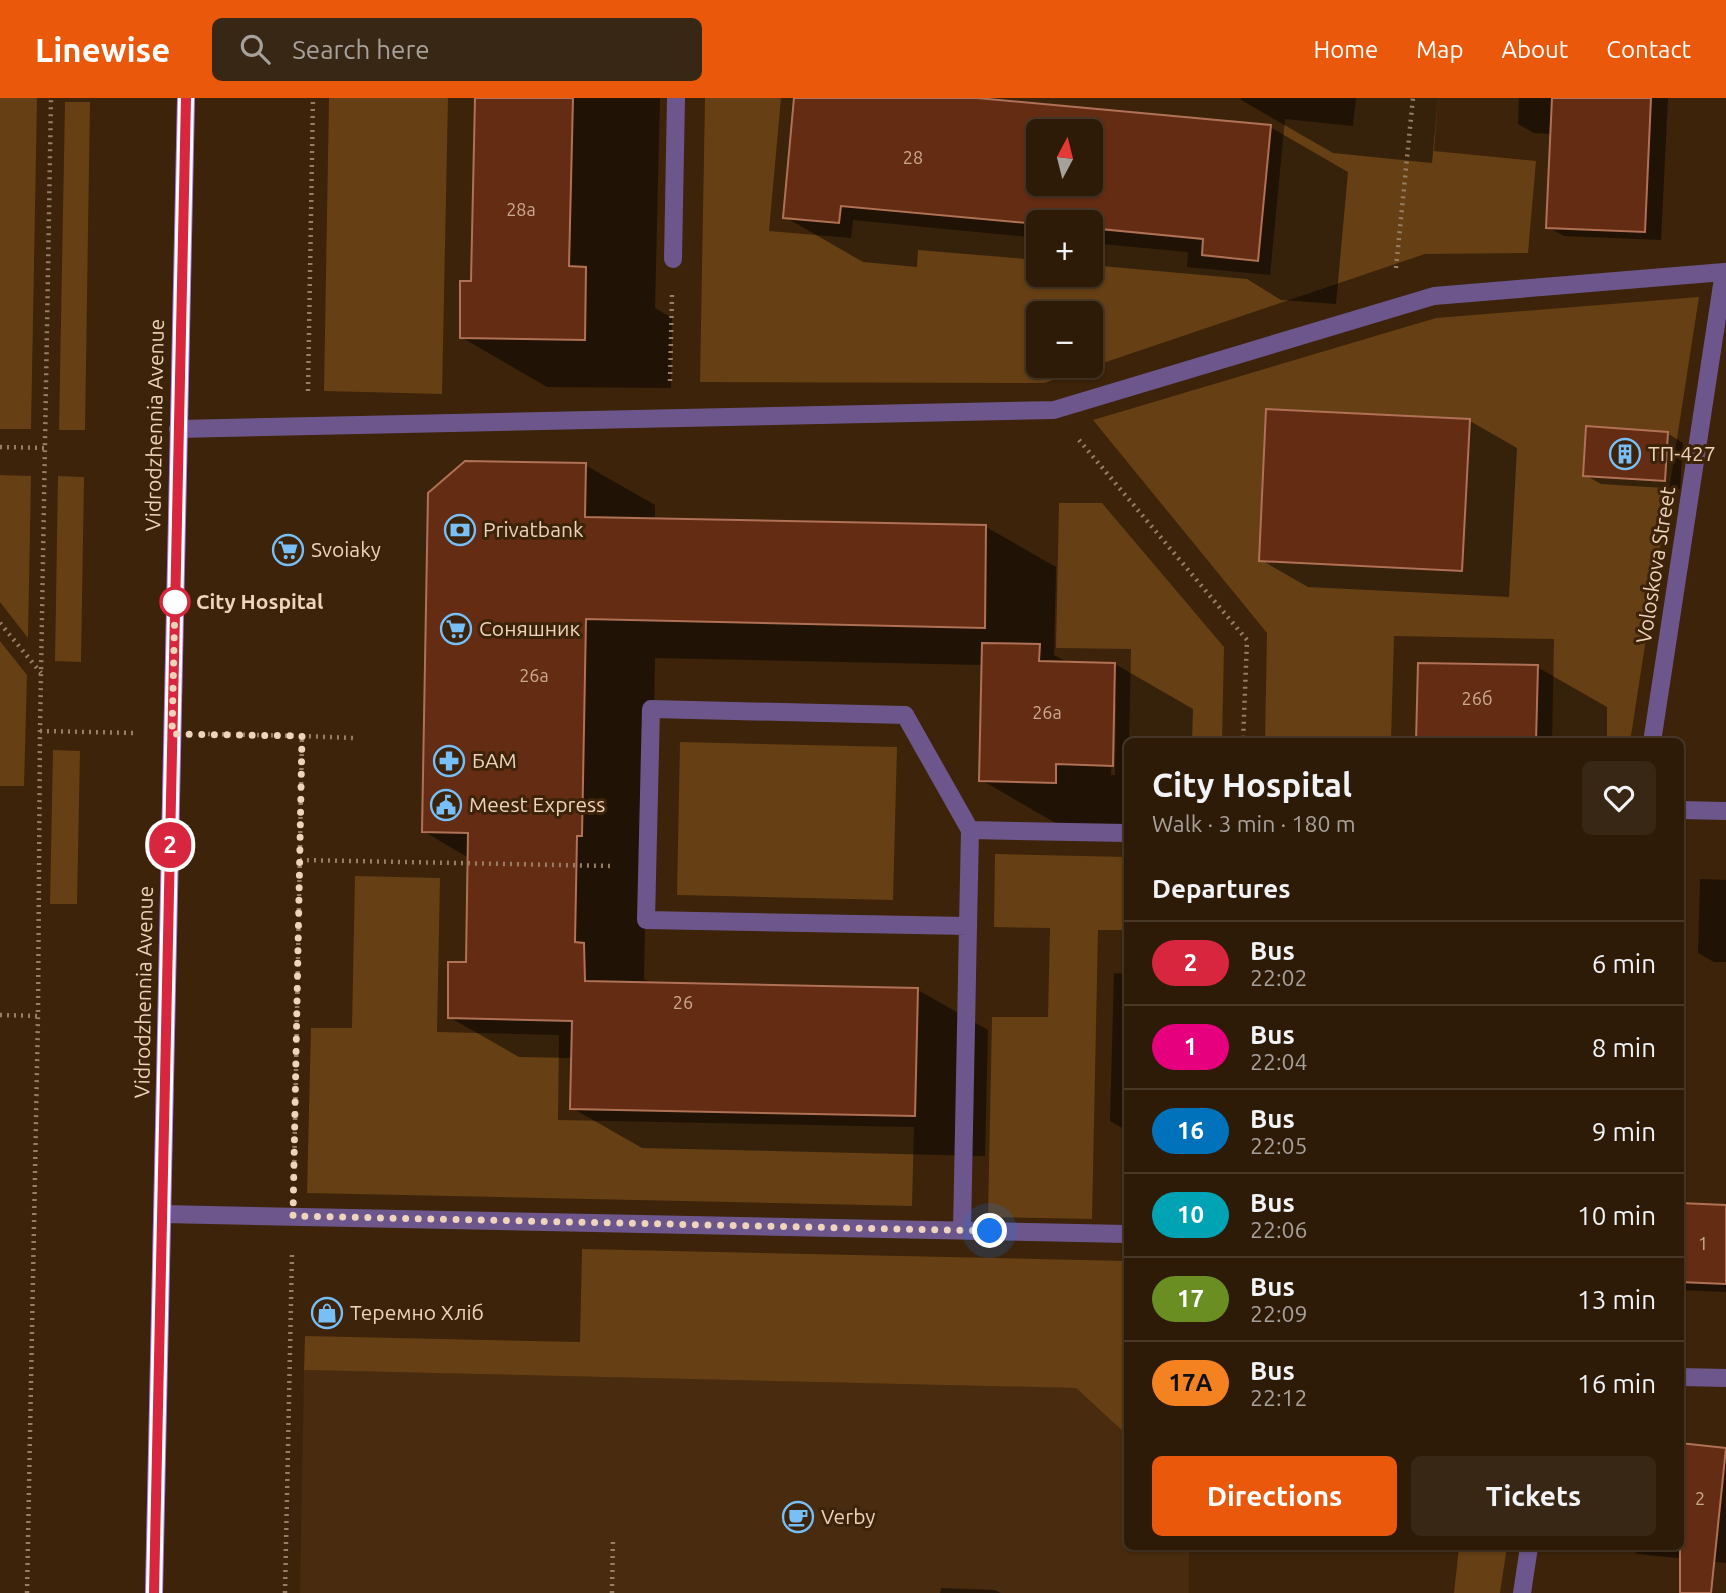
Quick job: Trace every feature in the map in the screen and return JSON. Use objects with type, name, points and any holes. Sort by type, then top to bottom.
[{"type":"main road","name":"Vidrodzhennia Avenue","points":[[154,1593],[186,98]]},
{"type":"street","points":[[673,259],[676,98]]},
{"type":"street","points":[[178,429],[1054,410],[1434,296],[1725,272]]},
{"type":"street","name":"Voloskova Street","points":[[1653,738],[1725,272]]},
{"type":"street","points":[[962,1230],[971,830],[905,715],[650,709],[646,920],[968,926]]},
{"type":"street","points":[[1684,810],[1726,811]]},
{"type":"street","points":[[971,830],[1124,834]]},
{"type":"street","points":[[163,1214],[1124,1234]]},
{"type":"street","points":[[1684,1377],[1726,1378]]},
{"type":"street","points":[[1522,1593],[1529,1550]]},
{"type":"path","points":[[27,1593],[51,98]]},
{"type":"path","points":[[307,426],[313,98]]},
{"type":"path","points":[[1392,308],[1413,98]]},
{"type":"path","points":[[669,418],[673,259]]},
{"type":"path","points":[[1054,410],[1247,640],[1243,738]]},
{"type":"path","points":[[0,447],[45,448]]},
{"type":"path","points":[[0,623],[41,673]]},
{"type":"path","points":[[40,731],[354,738]]},
{"type":"path","points":[[285,1593],[302,736]]},
{"type":"path","points":[[300,860],[648,867]]},
{"type":"path","points":[[0,1015],[38,1016]]},
{"type":"path","points":[[612,1593],[613,1538]]},
{"type":"shaded area","points":[[0,98],[37,98],[31,429],[0,429]]},
{"type":"shaded area","points":[[329,98],[448,98],[442,394],[324,391]]},
{"type":"shaded area","points":[[705,98],[781,98],[769,231],[851,238],[853,220],[1026,237],[1026,287],[1103,287],[1103,244],[1188,252],[1187,267],[1270,275],[1285,119],[1353,126],[1356,98],[1438,98],[1434,151],[1536,161],[1528,253],[1425,254],[1103,363],[1103,301],[1026,301],[1026,378],[1059,378],[1044,383],[700,382]]},
{"type":"shaded area","points":[[65,102],[90,102],[85,430],[59,430]]},
{"type":"shaded area","points":[[1699,297],[1631,738],[1552,738],[1554,639],[1394,636],[1391,738],[1265,738],[1267,633],[1093,420],[1436,318]]},
{"type":"shaded area","points":[[0,475],[31,476],[28,638],[0,602]]},
{"type":"shaded area","points":[[58,476],[84,477],[81,662],[55,661]]},
{"type":"shaded area","points":[[1059,503],[1102,503],[1224,647],[1222,738],[1129,738],[1131,649],[1056,648]]},
{"type":"shaded area","points":[[0,641],[27,675],[24,786],[0,786]]},
{"type":"shaded area","points":[[680,742],[897,747],[893,900],[677,895]]},
{"type":"shaded area","points":[[53,750],[80,751],[77,904],[50,904]]},
{"type":"shaded area","points":[[995,854],[1124,857],[1124,930],[1098,930],[1092,1219],[988,1217],[992,1017],[1048,1017],[1050,928],[994,927]]},
{"type":"shaded area","points":[[355,876],[440,878],[437,1032],[559,1035],[558,1120],[914,1127],[912,1206],[307,1193],[311,1028],[352,1028]]},
{"type":"shaded area","points":[[582,1249],[1124,1261],[1124,1432],[1076,1388],[304,1370],[305,1336],[580,1342]]},
{"type":"shaded area","points":[[304,1370],[1076,1388],[1124,1432],[1124,1550],[1189,1550],[1189,1593],[300,1593]]},
{"type":"shaded area","points":[[1459,1550],[1507,1550],[1500,1593],[1454,1593]]},
{"type":"building","points":[[475,98],[573,98],[569,266],[586,267],[585,340],[460,338],[460,281],[471,281]]},
{"type":"building","points":[[794,98],[977,98],[1271,125],[1258,261],[1202,255],[1203,239],[1103,229],[1103,210],[1026,210],[1026,223],[841,206],[839,223],[783,218]]},
{"type":"building","points":[[1552,98],[1651,98],[1645,232],[1546,228]]},
{"type":"building","points":[[1266,409],[1470,419],[1462,571],[1259,561]]},
{"type":"building","name":"ТП-427","points":[[1586,426],[1668,432],[1665,481],[1583,476]]},
{"type":"building","points":[[465,461],[586,463],[585,517],[986,525],[985,628],[586,619],[582,836],[577,836],[575,942],[584,943],[585,981],[918,988],[915,1116],[570,1109],[572,1021],[448,1018],[448,962],[466,962],[468,833],[422,832],[428,493]]},
{"type":"building","points":[[982,643],[1040,644],[1039,661],[1115,663],[1113,766],[1056,764],[1056,783],[979,781]]},
{"type":"building","points":[[1418,663],[1538,665],[1536,738],[1416,738]]},
{"type":"building","points":[[1684,1203],[1726,1205],[1726,1284],[1684,1282]]},
{"type":"building","points":[[1684,1443],[1726,1448],[1711,1593],[1680,1593],[1680,1550],[1684,1550]]},
{"type":"bus line","name":"2","points":[[154,1593],[186,98]]},
{"type":"place","name":"ТП-427","points":[[1625,454]]},
{"type":"place","name":"Privatbank","points":[[460,530]]},
{"type":"place","name":"Svoiaky","points":[[288,550]]},
{"type":"place","name":"City Hospital","points":[[175,602]]},
{"type":"place","name":"Соняшник","points":[[456,629]]},
{"type":"place","name":"БАМ","points":[[449,761]]},
{"type":"place","name":"Meest Express","points":[[446,805]]},
{"type":"place","name":"Теремно Хліб","points":[[327,1313]]},
{"type":"place","name":"Verby","points":[[798,1517]]},
{"type":"route","points":[[175,602],[172,734],[302,736],[293,1216],[990,1231]]}]
